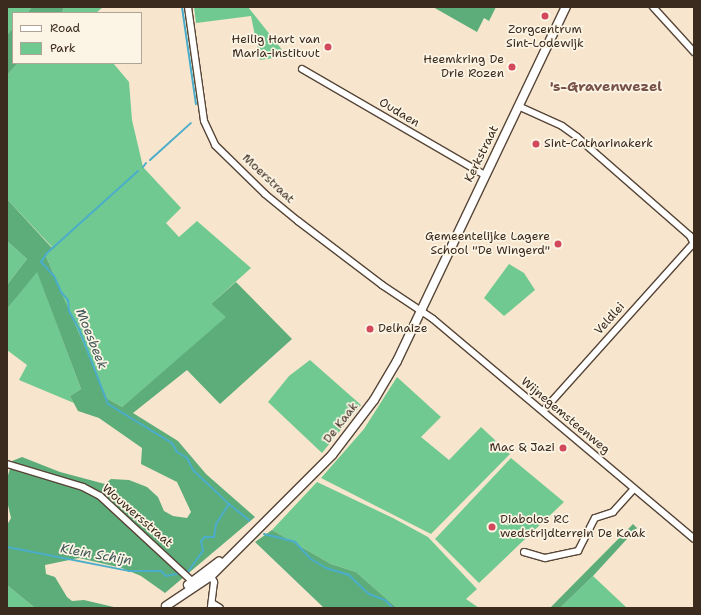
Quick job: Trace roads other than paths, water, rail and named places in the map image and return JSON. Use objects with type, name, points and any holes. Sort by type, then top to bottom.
[{"type":"main road","name":"Kerkstraat","points":[[420,312],[566,7]]},
{"type":"main road","name":"De Kaak","points":[[234,551],[312,476],[352,431],[397,361],[420,312]]},
{"type":"main road","points":[[164,607],[234,551]]},
{"type":"main road","points":[[195,583],[211,576],[234,551]]},
{"type":"street","name":"Moerstraat","points":[[188,7],[204,121],[215,145],[265,194],[298,221],[420,312]]},
{"type":"street","points":[[653,7],[694,52]]},
{"type":"street","name":"Oudaen","points":[[302,69],[485,176]]},
{"type":"street","points":[[518,106],[562,126],[577,137],[684,231],[694,243]]},
{"type":"street","name":"Veldlei","points":[[543,411],[694,243]]},
{"type":"street","name":"Wijnegemsteenweg","points":[[420,312],[433,319],[694,539]]},
{"type":"street","name":"Wouwersstraat","points":[[7,464],[83,487],[100,496],[195,583]]},
{"type":"street","points":[[524,552],[545,558],[578,550],[591,522],[599,516],[613,512],[634,489]]},
{"type":"street","points":[[211,576],[214,582],[212,606],[220,608]]},
{"type":"waterway","name":"Moesbeek","points":[[182,7],[196,104]]},
{"type":"waterway","name":"Moesbeek","points":[[150,160],[191,123]]},
{"type":"waterway","name":"Moesbeek","points":[[143,167],[146,163]]},
{"type":"waterway","name":"Moesbeek","points":[[138,171],[47,253],[41,262],[54,276],[61,292],[68,300],[69,311],[79,329],[108,404],[172,443],[177,452],[187,458],[193,470],[229,504]]},
{"type":"waterway","name":"Klein Schijn","points":[[187,573],[203,551],[201,541],[205,537],[214,537],[216,524],[229,504],[249,520]]},
{"type":"waterway","name":"Klein Schijn","points":[[264,534],[295,542],[311,559],[326,568],[349,575],[369,594],[385,600],[393,608]]},
{"type":"waterway","name":"Klein Schijn","points":[[7,547],[129,571],[161,571],[166,576],[182,573]]},
{"type":"place","name":"Zorgcentrum Sint-Lodewijk","points":[[545,16]]},
{"type":"place","name":"Heilig Hart van Maria-instituut","points":[[328,47]]},
{"type":"place","name":"Heemkring De Drie Rozen","points":[[512,67]]},
{"type":"place","name":"Sint-Catharinakerk","points":[[536,144]]},
{"type":"place","name":"Gemeentelijke Lagere School \"De Wingerd\"","points":[[558,244]]},
{"type":"place","name":"Delhaize","points":[[370,329]]},
{"type":"place","name":"Mac & Jazi","points":[[563,448]]},
{"type":"place","name":"Diabolos RC wedstrijdterrein De Kaak","points":[[492,527]]},
{"type":"district","name":"'s-Gravenwezel","points":[[606,86]]}]
